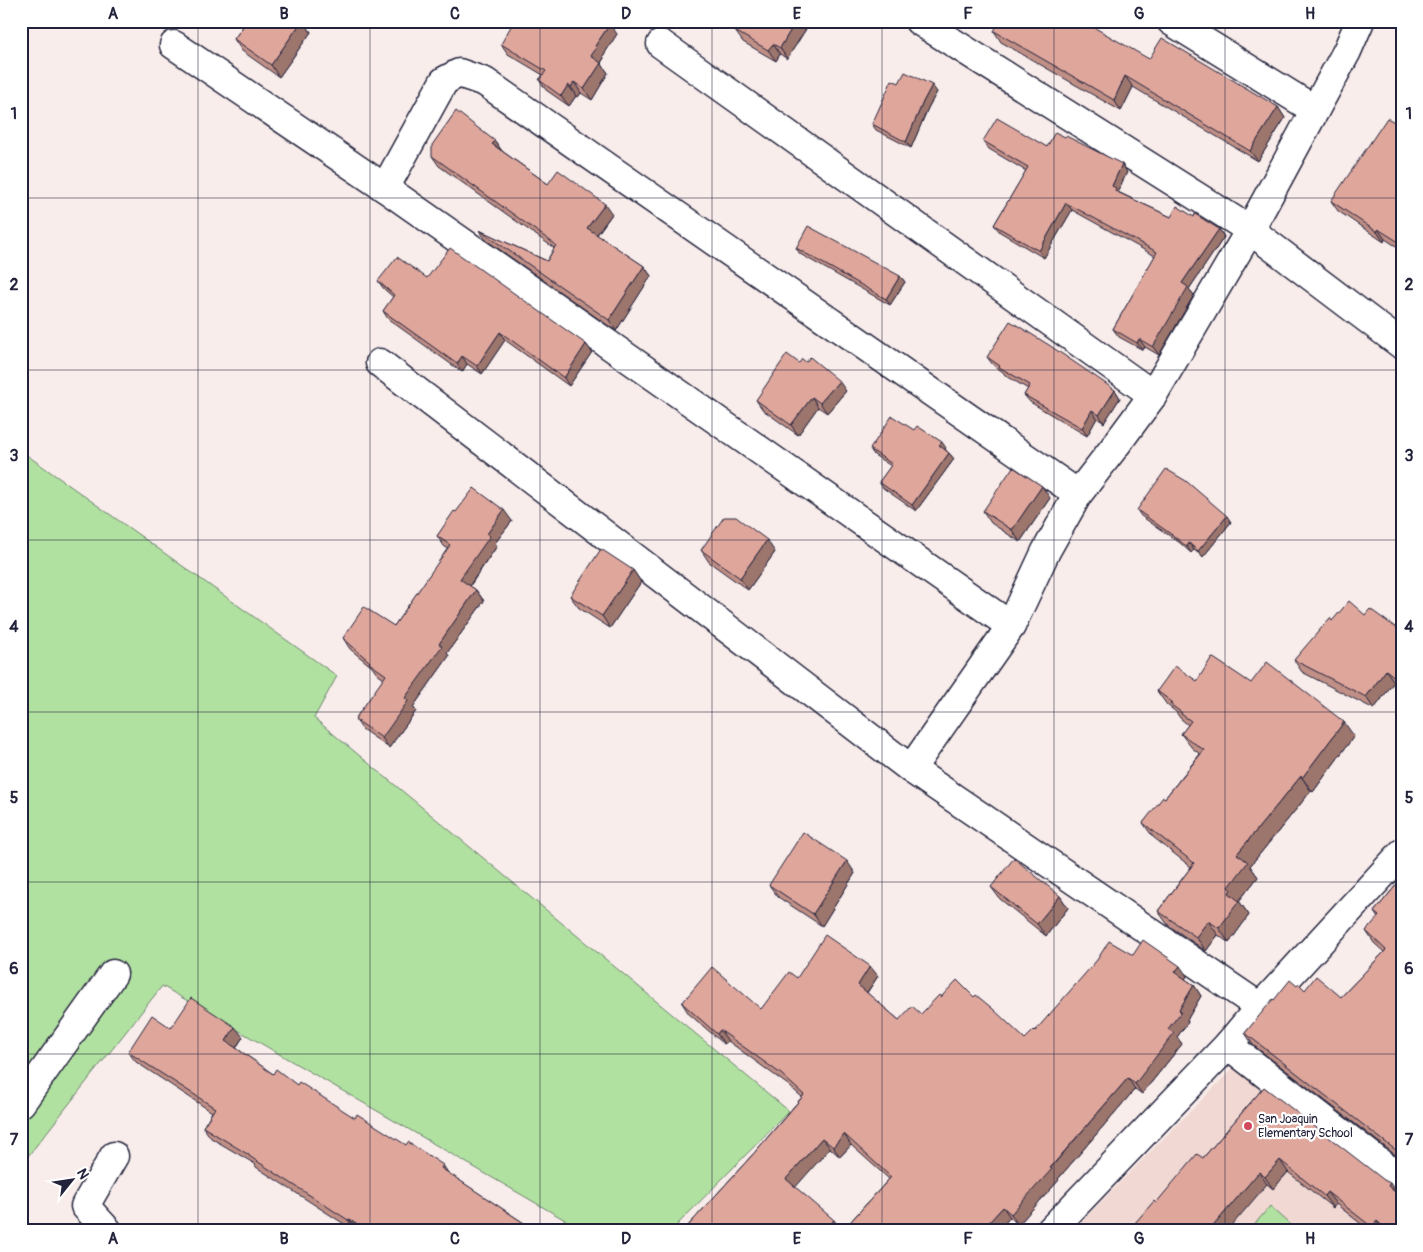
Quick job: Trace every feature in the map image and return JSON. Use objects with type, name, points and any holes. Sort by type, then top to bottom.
[{"type":"street","points":[[918,21],[1250,230],[1402,346]]},
{"type":"street","points":[[1171,21],[1315,110]]},
{"type":"street","points":[[912,769],[1012,626],[1046,551],[1078,494],[1153,395],[1250,230],[1347,50],[1360,21]]},
{"type":"street","points":[[661,44],[1153,395]]},
{"type":"street","points":[[174,45],[385,188],[1012,626]]},
{"type":"street","points":[[385,188],[444,81],[459,73],[485,82],[1078,494]]},
{"type":"street","points":[[380,364],[912,769],[1260,1007]]},
{"type":"street","points":[[1050,1231],[1228,1045],[1260,1007],[1402,853]]},
{"type":"street","points":[[21,1103],[113,974]]},
{"type":"street","points":[[1228,1045],[1402,1180]]},
{"type":"street","points":[[108,1231],[85,1206],[114,1156]]},
{"type":"shaded area","name":"San Joaquin Elementary School","points":[[1237,1064],[1402,1188],[1402,1231],[1072,1231]]},
{"type":"green space","points":[[21,451],[337,676],[314,718],[789,1111],[671,1231],[584,1231],[162,986],[21,1165]]},
{"type":"green space","points":[[1270,1206],[1298,1231],[1249,1231]]},
{"type":"building","points":[[247,21],[302,21],[271,65],[234,39]]},
{"type":"building","points":[[514,21],[606,21],[610,24],[595,46],[597,47],[591,56],[601,63],[584,89],[574,82],[571,87],[568,85],[561,96],[539,80],[546,71],[501,44]]},
{"type":"building","points":[[736,21],[796,21],[780,48],[773,44],[768,50],[735,31],[740,23]]},
{"type":"building","points":[[1000,21],[1083,21],[1149,59],[1162,38],[1278,107],[1250,151],[1125,76],[1114,100],[994,31]]},
{"type":"building","points":[[905,72],[932,85],[906,142],[872,124],[892,80],[899,83]]},
{"type":"building","points":[[456,111],[495,141],[492,144],[548,184],[558,170],[605,204],[587,228],[644,266],[609,320],[479,230],[547,261],[556,245],[432,156],[432,145]]},
{"type":"building","points":[[997,118],[1047,147],[1055,132],[1122,164],[1112,186],[1116,188],[1115,191],[1171,217],[1177,206],[1194,217],[1195,214],[1219,229],[1182,283],[1188,287],[1153,347],[1139,339],[1137,343],[1113,329],[1157,252],[1066,203],[1039,251],[994,225],[1028,167],[983,141]]},
{"type":"building","points":[[1387,118],[1402,126],[1402,244],[1378,229],[1377,232],[1331,201]]},
{"type":"building","points":[[808,226],[900,276],[886,299],[796,248]]},
{"type":"building","points":[[450,248],[586,344],[564,378],[500,332],[477,366],[462,356],[457,364],[383,311],[394,295],[378,281],[397,257],[427,278]]},
{"type":"building","points":[[1010,321],[1115,390],[1099,415],[1092,410],[1082,428],[1024,395],[1030,385],[999,367],[987,357]]},
{"type":"building","points":[[787,354],[799,363],[802,359],[806,362],[810,357],[839,381],[820,403],[812,397],[791,425],[756,400]]},
{"type":"building","points":[[892,416],[914,430],[917,426],[942,442],[939,445],[949,453],[912,505],[879,482],[892,464],[870,449]]},
{"type":"building","points":[[1013,467],[1042,486],[1012,530],[983,511]]},
{"type":"building","points":[[1166,469],[1186,481],[1227,516],[1198,551],[1189,543],[1187,547],[1137,510]]},
{"type":"building","points":[[474,488],[504,510],[487,534],[490,536],[460,579],[476,590],[439,644],[442,646],[405,698],[408,701],[382,738],[355,719],[386,675],[369,663],[343,638],[364,607],[394,626],[450,545],[437,536],[454,511],[456,512]]},
{"type":"building","points":[[724,517],[736,517],[767,540],[740,578],[701,550]]},
{"type":"building","points":[[601,549],[633,570],[602,616],[570,596]]},
{"type":"building","points":[[1349,601],[1365,615],[1370,609],[1402,632],[1402,683],[1386,670],[1366,697],[1294,660],[1330,618],[1332,621]]},
{"type":"building","points":[[1212,657],[1251,683],[1267,662],[1344,722],[1302,778],[1301,776],[1237,854],[1248,862],[1229,887],[1231,889],[1229,893],[1239,901],[1219,928],[1208,921],[1196,937],[1158,911],[1194,863],[1143,823],[1204,750],[1181,734],[1191,721],[1170,704],[1172,702],[1157,691],[1175,666],[1197,681]]},
{"type":"building","points":[[803,832],[847,861],[813,914],[769,885]]},
{"type":"building","points":[[1014,858],[1060,896],[1037,924],[991,887]]},
{"type":"building","points":[[1402,878],[1402,1155],[1245,1033],[1290,980],[1297,986],[1299,984],[1305,990],[1316,976],[1341,997],[1386,950],[1366,931],[1379,916],[1374,912]]},
{"type":"building","points":[[825,935],[870,966],[858,985],[899,1020],[912,1006],[921,1014],[957,980],[974,997],[976,995],[993,1009],[1025,1039],[1035,1031],[1097,960],[1109,941],[1133,955],[1143,940],[1180,966],[1175,972],[1194,985],[1179,1010],[1181,1012],[1168,1029],[1174,1033],[1135,1084],[1128,1078],[1050,1168],[1052,1169],[1011,1214],[1003,1207],[981,1231],[842,1231],[891,1177],[844,1134],[833,1147],[822,1138],[786,1179],[834,1220],[824,1231],[691,1231],[687,1227],[804,1095],[781,1074],[720,1030],[717,1034],[682,1003],[712,967],[761,1009],[789,972],[797,978]]},
{"type":"building","points":[[191,998],[235,1027],[226,1041],[273,1074],[276,1069],[297,1085],[299,1082],[355,1118],[357,1114],[406,1145],[408,1142],[443,1165],[441,1168],[536,1231],[451,1231],[441,1224],[437,1231],[366,1231],[203,1127],[215,1108],[128,1052],[152,1015],[171,1028]]},
{"type":"building","points":[[1264,1087],[1390,1183],[1388,1186],[1402,1198],[1402,1231],[1388,1231],[1377,1221],[1372,1227],[1327,1192],[1324,1196],[1280,1160],[1265,1177],[1259,1172],[1209,1231],[1128,1231],[1154,1201],[1156,1203],[1197,1154],[1203,1158]]},
{"type":"building","points":[[540,1227],[545,1231],[537,1231]]},
{"type":"place","name":"San Joaquin Elementary School","points":[[1248,1126]]}]
